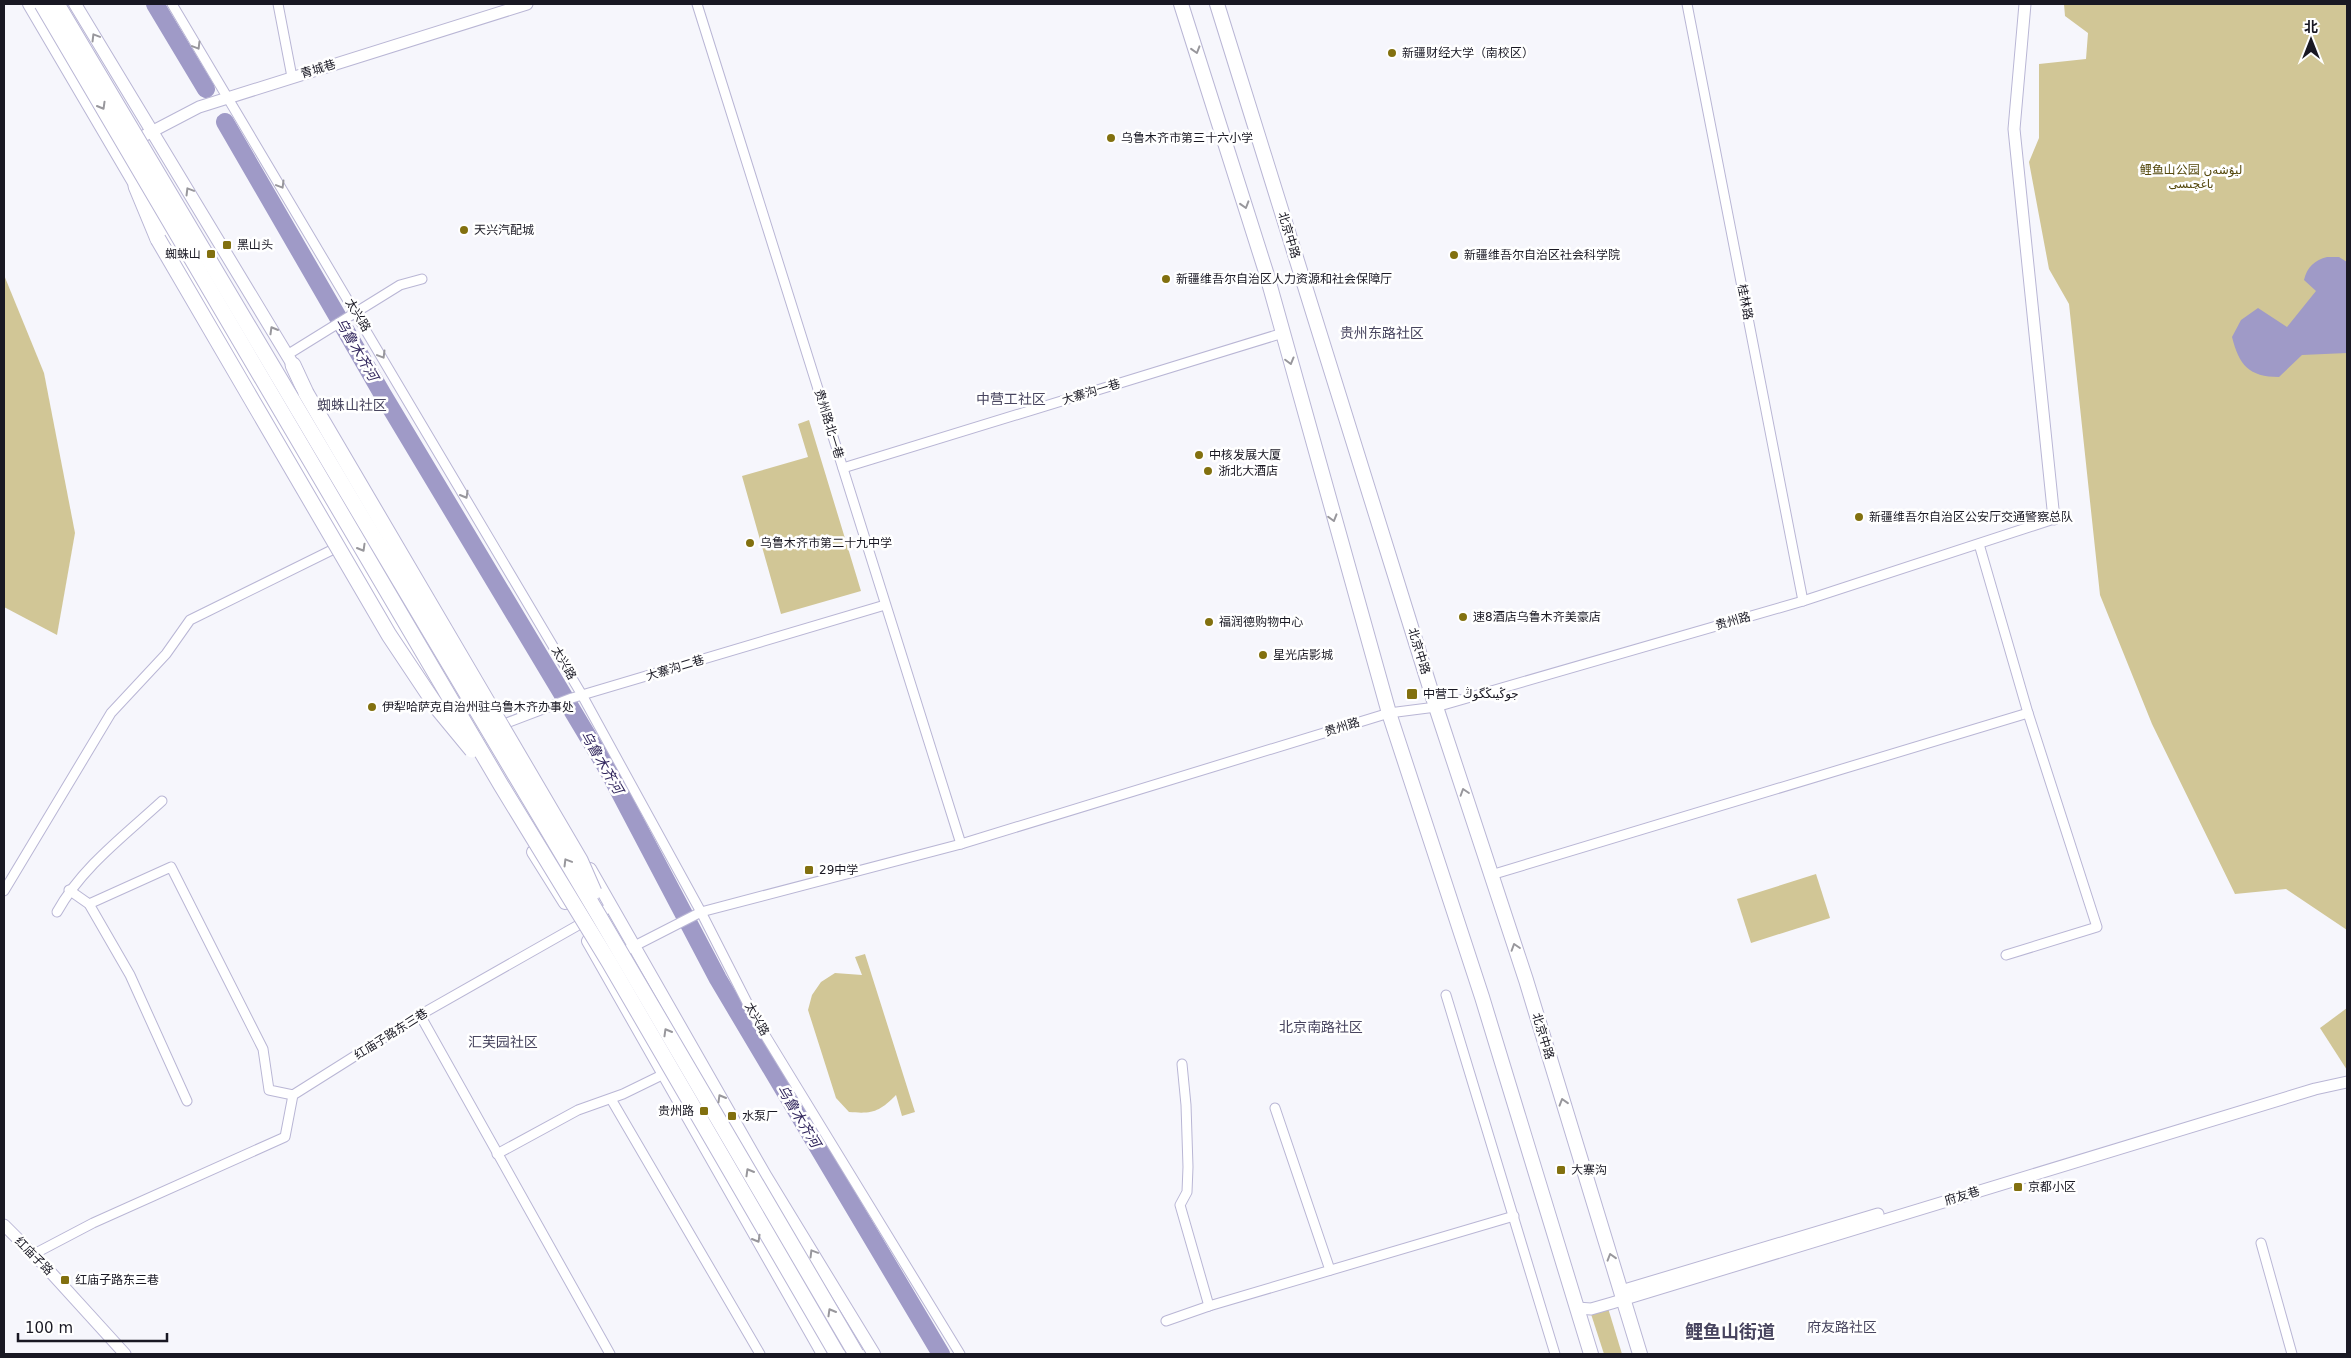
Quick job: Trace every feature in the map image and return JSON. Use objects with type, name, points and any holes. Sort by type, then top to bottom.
[{"type":"highway","points":[[42,4],[501,785],[609,962],[837,1354]]},
{"type":"highway","points":[[57,4],[599,916],[856,1354]]},
{"type":"highway","points":[[136,186],[158,239],[389,635],[439,710],[501,785]]},
{"type":"highway","points":[[290,360],[306,393],[580,860],[596,898],[599,916]]},
{"type":"main road","points":[[29,4],[391,620],[469,742],[549,879],[579,925],[823,1354]]},
{"type":"main road","points":[[75,4],[290,360],[612,906],[766,1177],[874,1354]]},
{"type":"main road","points":[[1181,4],[1283,333],[1389,713],[1482,997],[1592,1354]]},
{"type":"main road","name":"北京中路","points":[[1217,4],[1640,1354]]},
{"type":"street","name":"太兴路","points":[[172,4],[228,97],[353,315],[582,696],[757,1022],[960,1354]]},
{"type":"street","points":[[278,4],[292,77]]},
{"type":"street","name":"青城巷","points":[[116,152],[198,107],[528,4]]},
{"type":"street","name":"贵州路北一巷","points":[[697,4],[961,844]]},
{"type":"street","name":"桂林路","points":[[1687,4],[1803,601]]},
{"type":"street","points":[[2025,4],[2014,129],[2054,519]]},
{"type":"street","points":[[290,360],[336,326],[400,285],[422,279]]},
{"type":"street","name":"大寨沟一巷","points":[[843,468],[1283,333]]},
{"type":"street","name":"贵州路","points":[[601,964],[699,914],[961,844],[1389,713],[1436,707],[1803,601],[2054,519]]},
{"type":"street","points":[[4,891],[111,713],[166,654],[190,620],[346,544]]},
{"type":"street","points":[[1979,544],[2028,713],[2097,927],[2006,955]]},
{"type":"street","name":"大寨沟二巷","points":[[469,742],[504,724],[572,698],[885,604]]},
{"type":"street","points":[[1491,874],[2028,713]]},
{"type":"street","points":[[57,912],[69,890],[114,844],[162,802]]},
{"type":"street","points":[[34,1254],[93,1223],[285,1137],[293,1095],[269,1090],[263,1049],[171,867],[89,904]]},
{"type":"street","points":[[69,890],[89,904],[134,982],[187,1101]]},
{"type":"street","name":"红庙子路东三巷","points":[[293,1095],[420,1015],[612,906]]},
{"type":"street","points":[[1446,995],[1555,1354]]},
{"type":"street","points":[[420,1015],[610,1354]]},
{"type":"street","points":[[1182,1064],[1186,1105],[1188,1167],[1187,1192],[1180,1205],[1209,1306]]},
{"type":"street","points":[[498,1154],[578,1110],[611,1099],[664,1074]]},
{"type":"street","name":"府友巷","points":[[1577,1308],[1591,1309],[1622,1295],[2320,1080],[2347,1076]]},
{"type":"street","name":"府友巷","points":[[1622,1295],[2296,1094],[2347,1082]]},
{"type":"street","points":[[611,1099],[760,1354]]},
{"type":"street","points":[[1275,1108],[1330,1270]]},
{"type":"street","points":[[1166,1321],[1209,1306],[1514,1216]]},
{"type":"street","name":"红庙子路","points":[[4,1225],[34,1254],[125,1354]]},
{"type":"street","points":[[2261,1243],[2292,1354]]},
{"type":"green space","name":"鲤鱼山公园 ليۇشەن باغچىسى","points":[[2064,4],[2347,4],[2347,930],[2286,889],[2235,894],[2152,724],[2100,595],[2069,304],[2049,269],[2029,162],[2039,138],[2039,64],[2086,59],[2088,33],[2065,16]]},
{"type":"green space","points":[[4,275],[44,373],[75,533],[57,635],[4,607]]},
{"type":"green space","points":[[809,420],[861,591],[781,614],[742,476],[808,457],[798,424]]},
{"type":"green space","points":[[1816,874],[1830,918],[1751,943],[1737,899]]},
{"type":"green space","points":[[865,954],[915,1112],[902,1116],[896,1095],[875,1111],[864,1113],[849,1112],[836,1098],[808,1010],[812,995],[821,982],[835,973],[862,975],[855,957]]},
{"type":"green space","points":[[2347,1008],[2347,1070],[2320,1028]]},
{"type":"green space","points":[[1608,1308],[1622,1354],[1604,1354],[1591,1314]]},
{"type":"shaded area","points":[[2327,257],[2339,257],[2347,262],[2347,353],[2302,355],[2279,377],[2260,375],[2247,368],[2238,355],[2232,337],[2241,320],[2258,308],[2287,327],[2316,291],[2304,280],[2307,271],[2315,262]]},
{"type":"waterway","name":"乌鲁木齐河","points":[[155,4],[206,89]]},
{"type":"waterway","name":"乌鲁木齐河","points":[[225,122],[383,395],[608,770],[718,979],[941,1354]]},
{"type":"place","name":"新疆财经大学（南校区）","points":[[1392,53]]},
{"type":"place","name":"乌鲁木齐市第三十六小学","points":[[1111,138]]},
{"type":"place","name":"天兴汽配城","points":[[464,230]]},
{"type":"place","name":"黑山头","points":[[227,245]]},
{"type":"place","name":"蜘蛛山","points":[[211,254]]},
{"type":"place","name":"新疆维吾尔自治区社会科学院","points":[[1454,255]]},
{"type":"place","name":"新疆维吾尔自治区人力资源和社会保障厅","points":[[1166,279]]},
{"type":"place","name":"中核发展大厦","points":[[1199,455]]},
{"type":"place","name":"浙北大酒店","points":[[1208,471]]},
{"type":"place","name":"新疆维吾尔自治区公安厅交通警察总队","points":[[1859,517]]},
{"type":"place","name":"乌鲁木齐市第二十九中学","points":[[750,543]]},
{"type":"place","name":"速8酒店乌鲁木齐美豪店","points":[[1463,617]]},
{"type":"place","name":"福润德购物中心","points":[[1209,622]]},
{"type":"place","name":"星光店影城","points":[[1263,655]]},
{"type":"place","name":"中营工 جوڭيىڭگوڭ","points":[[1412,694]]},
{"type":"place","name":"伊犁哈萨克自治州驻乌鲁木齐办事处","points":[[372,707]]},
{"type":"place","name":"29中学","points":[[809,870]]},
{"type":"place","name":"贵州路","points":[[704,1111]]},
{"type":"place","name":"水泵厂","points":[[732,1116]]},
{"type":"place","name":"大寨沟","points":[[1561,1170]]},
{"type":"place","name":"京都小区","points":[[2018,1187]]},
{"type":"place","name":"红庙子路东三巷","points":[[65,1280]]},
{"type":"district","name":"贵州东路社区","points":[[1382,333]]},
{"type":"district","name":"中营工社区","points":[[1011,399]]},
{"type":"district","name":"蜘蛛山社区","points":[[352,405]]},
{"type":"district","name":"北京南路社区","points":[[1321,1027]]},
{"type":"district","name":"汇芙园社区","points":[[503,1042]]},
{"type":"district","name":"府友路社区","points":[[1842,1327]]},
{"type":"district","name":"鲤鱼山街道","points":[[1730,1332]]}]
